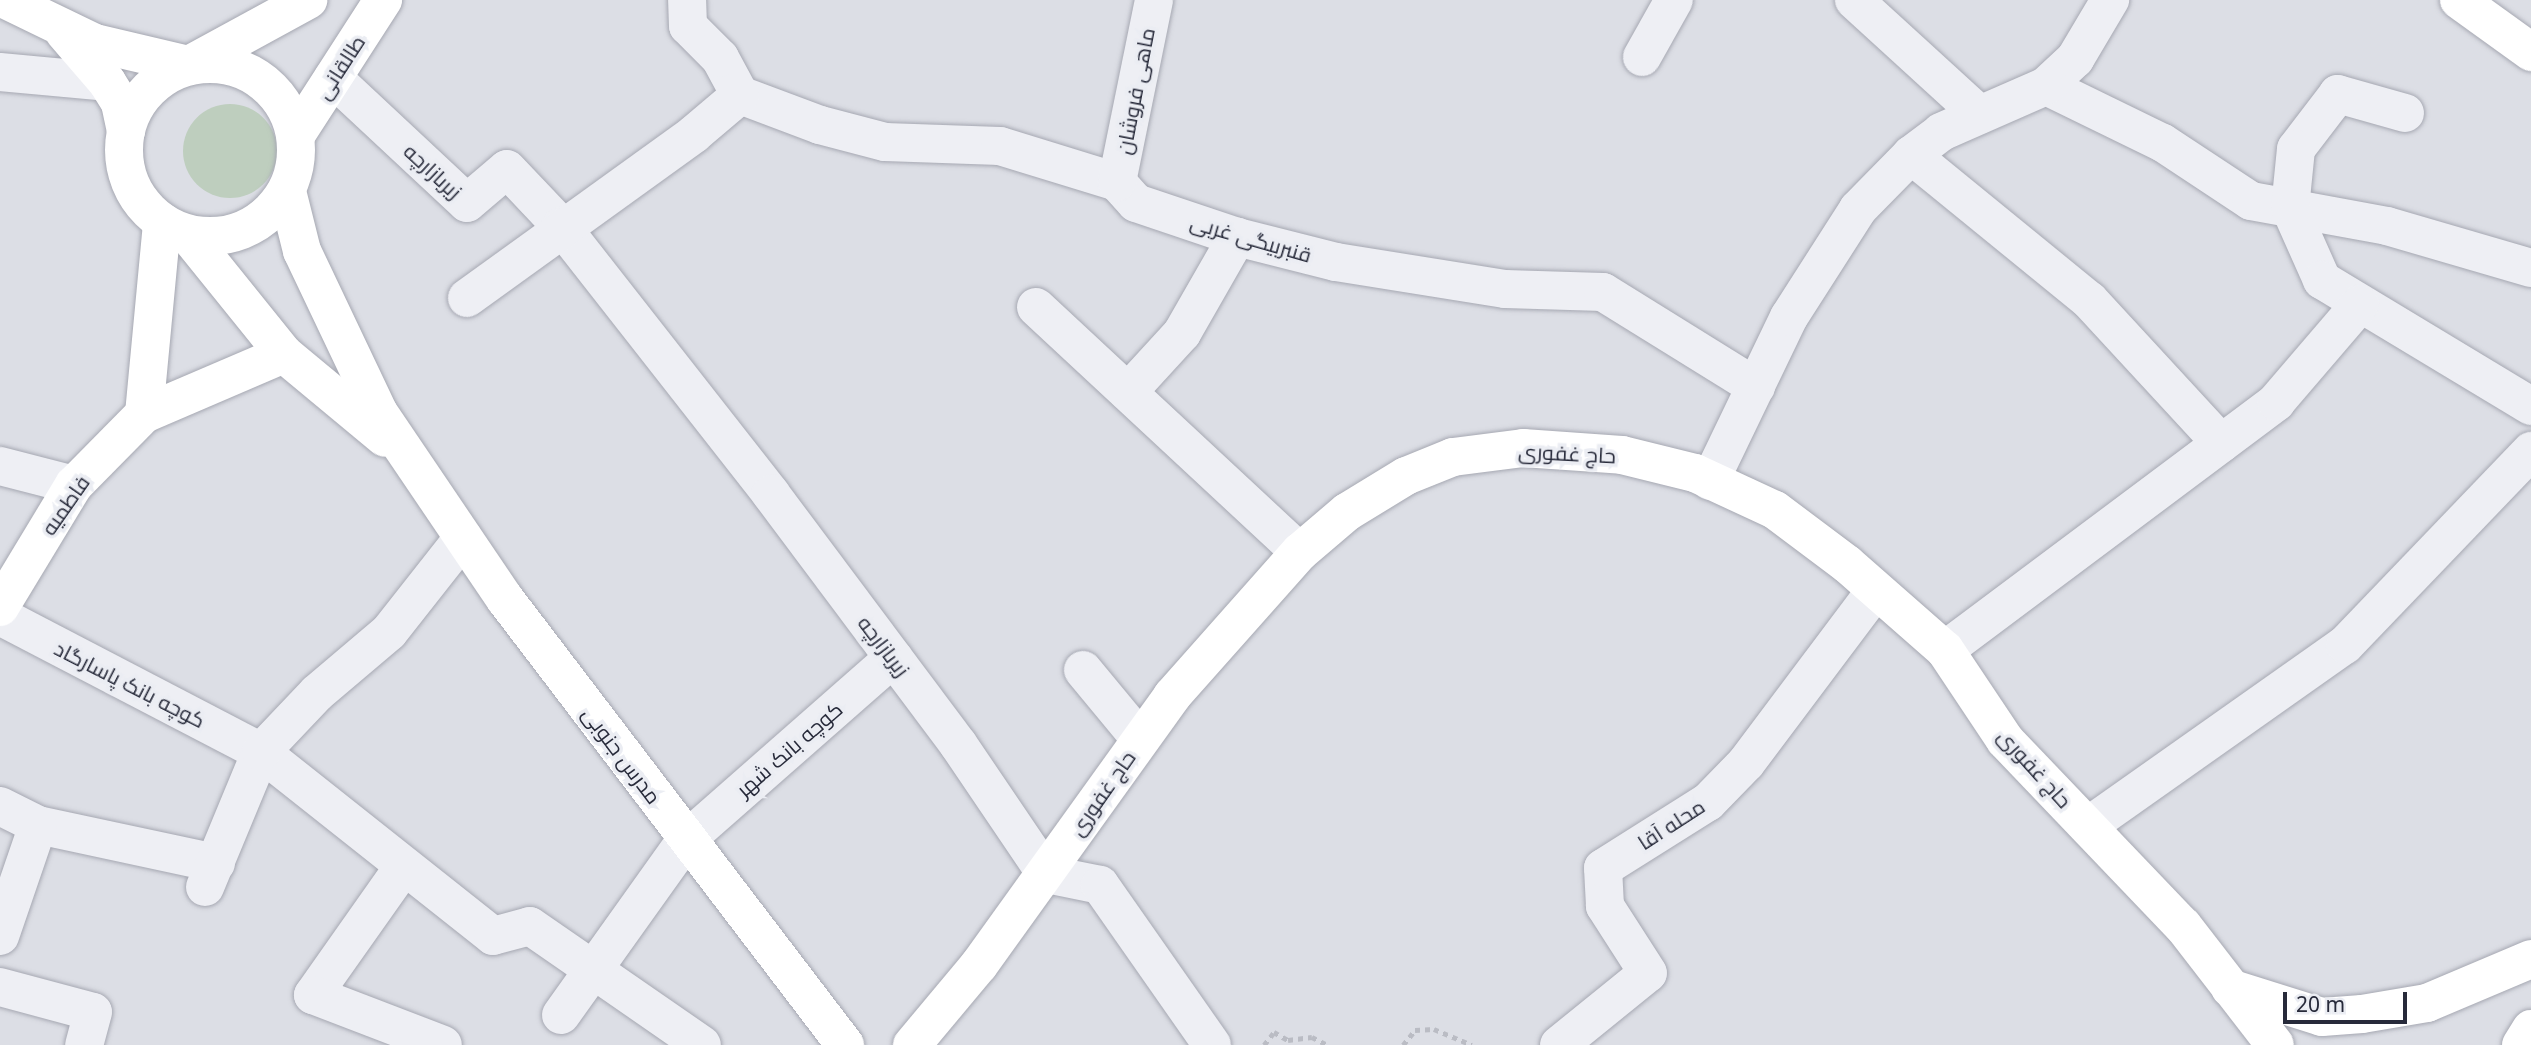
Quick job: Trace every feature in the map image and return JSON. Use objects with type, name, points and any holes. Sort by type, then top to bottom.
[{"type":"main road","points":[[6,0],[95,43],[189,65],[217,63],[245,69],[261,79],[286,107],[296,135],[296,164],[287,191],[269,214],[245,230],[217,237],[175,228]]},
{"type":"main road","points":[[126,131],[142,96],[163,77],[308,0]]},
{"type":"main road","name":"طالقانی","points":[[296,135],[383,0]]},
{"type":"main road","points":[[2459,0],[2531,52]]},
{"type":"main road","points":[[2467,0],[2531,27]]},
{"type":"main road","points":[[58,26],[107,82],[120,103],[126,131],[128,177],[141,203],[175,228],[284,354],[408,457]]},
{"type":"main road","name":"مدرس جنوبی","points":[[287,191],[302,251],[342,341],[379,413],[463,538],[686,841],[845,1045]]},
{"type":"main road","points":[[145,414],[175,228]]},
{"type":"main road","name":"فاطمیه","points":[[0,607],[74,485],[145,414],[284,354]]},
{"type":"main road","name":"حاج غفوری","points":[[912,1045],[1046,874],[1172,696],[1300,552],[1347,512],[1406,476],[1453,457],[1523,448],[1622,454],[1710,481],[1775,510],[1876,590],[1945,650],[2006,740],[2183,926],[2275,1045]]},
{"type":"main road","points":[[2230,988],[2322,1017],[2362,1014],[2427,1003],[2531,959]]},
{"type":"main road","points":[[2521,1045],[2531,1029]]},
{"type":"street","points":[[467,298],[561,226],[694,134],[740,95],[720,58],[688,26],[687,0]]},
{"type":"street","name":"ماهی فروشان","points":[[1117,182],[1154,0]]},
{"type":"street","points":[[1642,57],[1674,0]]},
{"type":"street","points":[[1854,0],[1979,114]]},
{"type":"street","points":[[1710,481],[1789,317],[1858,209],[1910,155],[1941,132],[2046,86],[2075,59],[2110,0]]},
{"type":"street","points":[[0,72],[107,82]]},
{"type":"street","name":"زیربازارچه","points":[[333,78],[467,203],[507,169],[561,226],[608,281],[893,658],[1046,874]]},
{"type":"street","points":[[2046,86],[2163,143],[2251,201],[2387,226],[2531,268]]},
{"type":"street","points":[[2405,113],[2338,94],[2296,149],[2290,208],[2322,279],[2531,406]]},
{"type":"street","name":"قنبربیگی غربی","points":[[740,95],[820,125],[885,142],[1000,146],[1117,182],[1136,203],[1237,237],[1336,262],[1505,289],[1603,292],[1756,387]]},
{"type":"street","points":[[1910,155],[2090,300],[2221,443]]},
{"type":"street","points":[[1128,393],[1182,332],[1237,237]]},
{"type":"street","points":[[1945,650],[2276,402],[2360,304]]},
{"type":"street","points":[[1036,307],[1300,552]]},
{"type":"street","points":[[2088,826],[2345,645],[2531,451]]},
{"type":"street","points":[[0,466],[74,485]]},
{"type":"street","points":[[0,806],[38,825],[210,875],[261,752],[317,693],[389,632],[463,538]]},
{"type":"street","name":"محله آقا","points":[[1559,1045],[1648,973],[1605,906],[1603,868],[1708,802],[1736,773],[1876,590]]},
{"type":"street","name":"کوچه بانک پاسارگاد","points":[[0,617],[261,752],[493,936],[530,926],[593,970]]},
{"type":"street","name":"کوچه بانک شهر","points":[[561,1015],[686,841],[893,658]]},
{"type":"street","points":[[1083,670],[1140,739]]},
{"type":"street","points":[[0,936],[38,825]]},
{"type":"street","points":[[404,866],[313,995],[443,1045]]},
{"type":"street","points":[[1046,874],[1100,884],[1212,1045]]},
{"type":"street","points":[[593,970],[702,1045]]},
{"type":"street","points":[[0,987],[93,1012],[84,1045]]},
{"type":"path","points":[[1403,1045],[1415,1030],[1434,1029],[1472,1045]]},
{"type":"path","points":[[1264,1045],[1274,1032],[1288,1040],[1312,1037],[1328,1045]]},
{"type":"green space","points":[[230,104],[248,108],[263,118],[273,133],[277,151],[273,169],[263,184],[248,194],[230,198],[212,194],[197,184],[187,169],[183,151],[187,133],[197,118],[212,108]]}]
